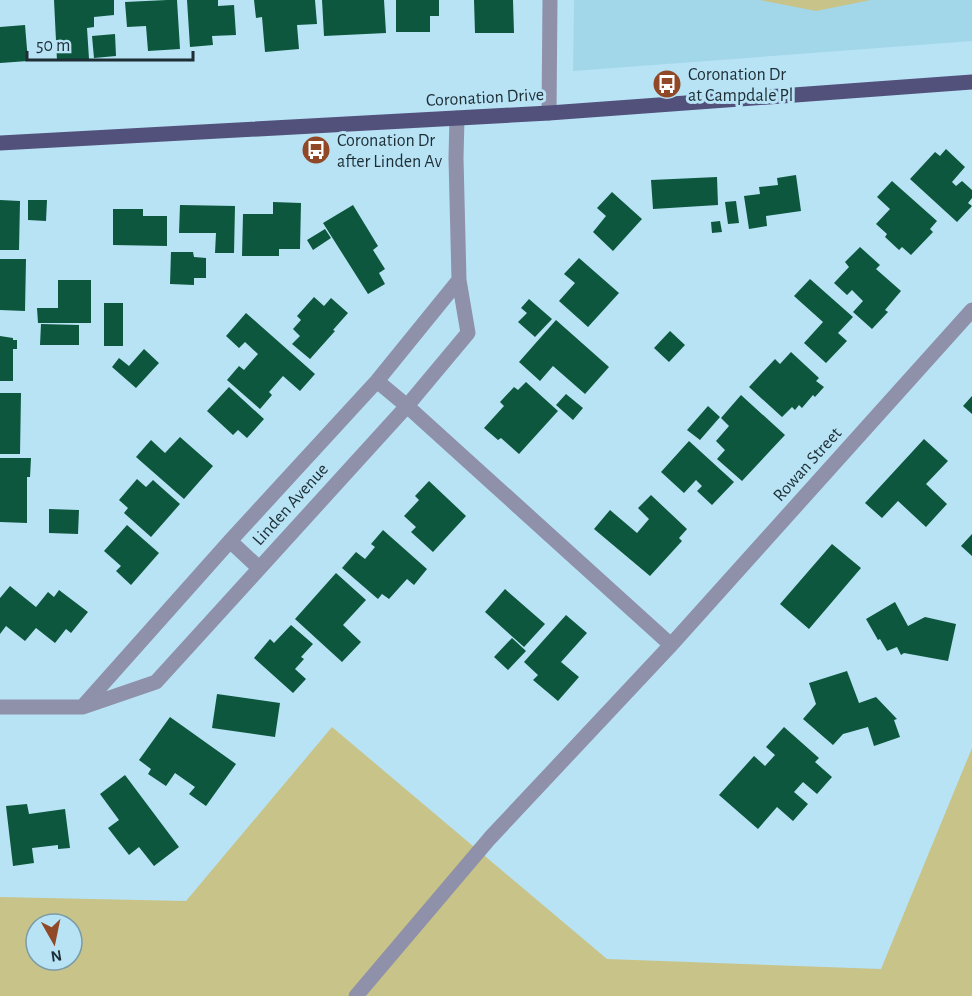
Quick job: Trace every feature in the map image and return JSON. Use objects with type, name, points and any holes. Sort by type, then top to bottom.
[{"type":"main road","name":"Coronation Drive","points":[[0,143],[549,113],[972,82]]},
{"type":"street","points":[[549,113],[550,0]]},
{"type":"street","name":"Linden Avenue","points":[[0,707],[83,707],[156,682],[406,406],[468,333],[459,280],[457,118]]},
{"type":"street","name":"Linden Avenue","points":[[83,707],[230,541],[377,381],[459,280]]},
{"type":"street","name":"Rowan Street","points":[[356,996],[490,838],[671,645],[972,310]]},
{"type":"street","points":[[377,381],[671,645]]},
{"type":"street","points":[[230,541],[259,568]]},
{"type":"shaded area","points":[[574,0],[972,0],[972,41],[573,71]]},
{"type":"shaded area","points":[[760,0],[871,0],[816,11]]},
{"type":"shaded area","points":[[332,727],[607,959],[881,969],[972,748],[972,996],[0,996],[0,897],[186,901]]},
{"type":"building","points":[[54,0],[114,0],[114,15],[94,17],[94,27],[87,28],[89,59],[57,61]]},
{"type":"building","points":[[177,0],[180,49],[148,51],[146,26],[127,27],[125,2]]},
{"type":"building","points":[[187,0],[218,0],[218,6],[234,5],[236,35],[212,36],[213,45],[190,47]]},
{"type":"building","points":[[254,0],[315,0],[317,24],[297,25],[299,49],[265,52],[262,17],[256,18]]},
{"type":"building","points":[[322,0],[384,0],[386,33],[324,36]]},
{"type":"building","points":[[396,0],[439,0],[439,16],[430,16],[430,32],[396,32]]},
{"type":"building","points":[[474,0],[513,0],[514,33],[475,33]]},
{"type":"building","points":[[25,25],[28,61],[0,63],[0,27]]},
{"type":"building","points":[[115,34],[116,56],[94,58],[92,36]]},
{"type":"building","points":[[946,149],[965,167],[952,182],[956,186],[962,181],[972,190],[972,198],[968,203],[972,206],[957,222],[910,179],[935,152],[940,156]]},
{"type":"building","points":[[796,175],[801,211],[766,216],[767,226],[749,229],[744,196],[760,194],[759,187],[778,185],[777,178]]},
{"type":"building","points":[[717,177],[718,205],[653,209],[651,180]]},
{"type":"building","points":[[892,181],[937,221],[930,229],[933,232],[911,255],[902,247],[899,250],[885,237],[887,234],[876,224],[890,209],[877,197]]},
{"type":"building","points":[[612,192],[642,219],[613,251],[593,232],[606,216],[597,208]]},
{"type":"building","points":[[0,200],[20,201],[19,250],[0,250]]},
{"type":"building","points":[[28,200],[47,200],[46,221],[28,220]]},
{"type":"building","points":[[736,201],[739,223],[728,224],[725,202]]},
{"type":"building","points":[[273,202],[301,203],[300,249],[279,249],[279,256],[242,256],[243,214],[273,214]]},
{"type":"building","points":[[180,205],[235,206],[234,253],[215,253],[216,233],[179,233]]},
{"type":"building","points":[[353,205],[378,246],[373,250],[385,269],[379,273],[385,284],[368,294],[323,223]]},
{"type":"building","points":[[113,209],[143,209],[143,216],[167,216],[167,246],[113,245]]},
{"type":"building","points":[[720,221],[722,232],[712,233],[711,222]]},
{"type":"building","points":[[325,229],[331,238],[313,250],[307,240]]},
{"type":"building","points":[[860,247],[880,265],[876,269],[901,291],[885,310],[888,312],[872,329],[853,312],[863,301],[852,290],[847,295],[834,283],[849,267],[845,262]]},
{"type":"building","points":[[171,252],[193,252],[194,257],[206,258],[206,278],[194,278],[194,285],[170,284]]},
{"type":"building","points":[[579,258],[619,293],[588,327],[559,301],[575,283],[564,274]]},
{"type":"building","points":[[0,259],[26,259],[25,311],[0,310]]},
{"type":"building","points":[[810,279],[853,317],[838,333],[847,341],[826,363],[804,343],[823,322],[794,296]]},
{"type":"building","points":[[58,280],[91,280],[91,323],[38,323],[37,308],[58,308]]},
{"type":"building","points":[[314,297],[324,306],[331,298],[348,313],[310,359],[292,344],[300,336],[293,329],[301,320],[297,316]]},
{"type":"building","points":[[529,299],[552,319],[535,337],[518,322],[527,313],[521,308]]},
{"type":"building","points":[[104,303],[123,303],[123,346],[104,346]]},
{"type":"building","points":[[246,313],[315,374],[300,391],[283,376],[269,392],[272,395],[260,409],[227,380],[239,366],[244,370],[258,354],[245,342],[239,348],[226,336]]},
{"type":"building","points":[[556,320],[609,367],[585,394],[553,366],[540,381],[519,362]]},
{"type":"building","points":[[41,324],[79,325],[79,345],[40,345]]},
{"type":"building","points":[[670,331],[685,345],[669,362],[654,348]]},
{"type":"building","points":[[0,336],[17,340],[17,349],[13,349],[13,381],[0,381]]},
{"type":"building","points":[[144,349],[159,363],[136,388],[112,367],[119,358],[129,366]]},
{"type":"building","points":[[791,352],[819,378],[816,381],[824,387],[815,397],[813,395],[802,408],[799,405],[795,410],[792,407],[782,417],[749,387],[775,359],[780,364]]},
{"type":"building","points":[[526,382],[558,411],[519,454],[501,438],[498,440],[484,428],[504,406],[500,402],[514,387],[518,390]]},
{"type":"building","points":[[229,387],[264,419],[247,438],[238,430],[233,435],[207,411]]},
{"type":"building","points":[[0,393],[21,393],[20,454],[0,454]]},
{"type":"building","points":[[566,394],[583,408],[573,420],[556,405]]},
{"type":"building","points":[[741,395],[785,435],[742,481],[717,459],[725,450],[716,441],[729,426],[721,418]]},
{"type":"building","points":[[972,396],[972,414],[963,406]]},
{"type":"building","points":[[708,406],[720,417],[700,440],[687,430]]},
{"type":"building","points":[[180,437],[213,466],[184,499],[136,457],[151,440],[165,453]]},
{"type":"building","points":[[924,439],[948,461],[926,484],[947,504],[926,527],[898,501],[882,518],[865,503]]},
{"type":"building","points":[[689,441],[734,482],[712,505],[697,491],[702,486],[696,480],[684,493],[661,472]]},
{"type":"building","points":[[0,458],[31,458],[30,477],[27,477],[27,523],[0,522]]},
{"type":"building","points":[[137,479],[146,487],[153,480],[180,504],[151,537],[124,513],[128,508],[119,500]]},
{"type":"building","points":[[429,481],[466,516],[433,552],[411,532],[416,527],[404,516],[419,500],[415,496]]},
{"type":"building","points":[[651,495],[687,529],[679,538],[682,541],[650,576],[594,529],[610,510],[637,533],[649,519],[638,508]]},
{"type":"building","points":[[49,509],[79,510],[78,534],[49,533]]},
{"type":"building","points":[[127,525],[159,553],[131,585],[116,571],[121,566],[104,551]]},
{"type":"building","points":[[383,530],[427,569],[414,585],[407,579],[389,599],[382,594],[378,599],[342,568],[356,552],[365,559],[375,547],[371,544]]},
{"type":"building","points":[[972,534],[972,556],[961,546]]},
{"type":"building","points":[[832,544],[861,568],[809,629],[780,604]]},
{"type":"building","points":[[336,573],[366,600],[343,625],[361,642],[342,662],[295,619]]},
{"type":"building","points":[[10,586],[36,607],[48,592],[54,597],[59,590],[88,612],[71,633],[66,629],[55,643],[36,628],[25,641],[6,626],[0,634],[0,598]]},
{"type":"building","points":[[505,589],[545,624],[524,647],[485,612]]},
{"type":"building","points":[[895,602],[908,626],[925,617],[956,624],[948,661],[904,653],[901,655],[897,647],[887,651],[866,619]]},
{"type":"building","points":[[566,615],[587,633],[561,662],[579,677],[558,701],[533,680],[538,675],[524,662]]},
{"type":"building","points":[[291,625],[313,644],[301,657],[304,659],[295,669],[306,679],[293,693],[254,658],[270,639],[274,643]]},
{"type":"building","points":[[512,638],[526,651],[508,670],[494,657]]},
{"type":"building","points":[[847,671],[859,703],[876,697],[897,719],[894,720],[900,737],[874,746],[868,727],[843,734],[833,745],[803,719],[816,704],[809,683]]},
{"type":"building","points":[[217,694],[280,703],[275,737],[212,728]]},
{"type":"building","points":[[170,717],[236,764],[206,806],[189,794],[195,787],[175,773],[166,786],[148,774],[151,769],[139,760]]},
{"type":"building","points":[[784,727],[819,758],[815,762],[832,777],[817,794],[803,782],[794,792],[808,804],[793,821],[777,807],[758,829],[719,795],[754,756],[765,766],[775,755],[766,747]]},
{"type":"building","points":[[125,775],[179,847],[154,866],[139,847],[129,855],[108,828],[119,820],[100,794]]},
{"type":"building","points":[[27,804],[29,814],[65,809],[70,848],[58,849],[58,845],[32,848],[34,863],[13,866],[6,806]]},
{"type":"place","name":"Coronation Dr at Campdale Pl","points":[[667,84]]},
{"type":"place","name":"Coronation Dr after Linden Av","points":[[316,150]]}]
